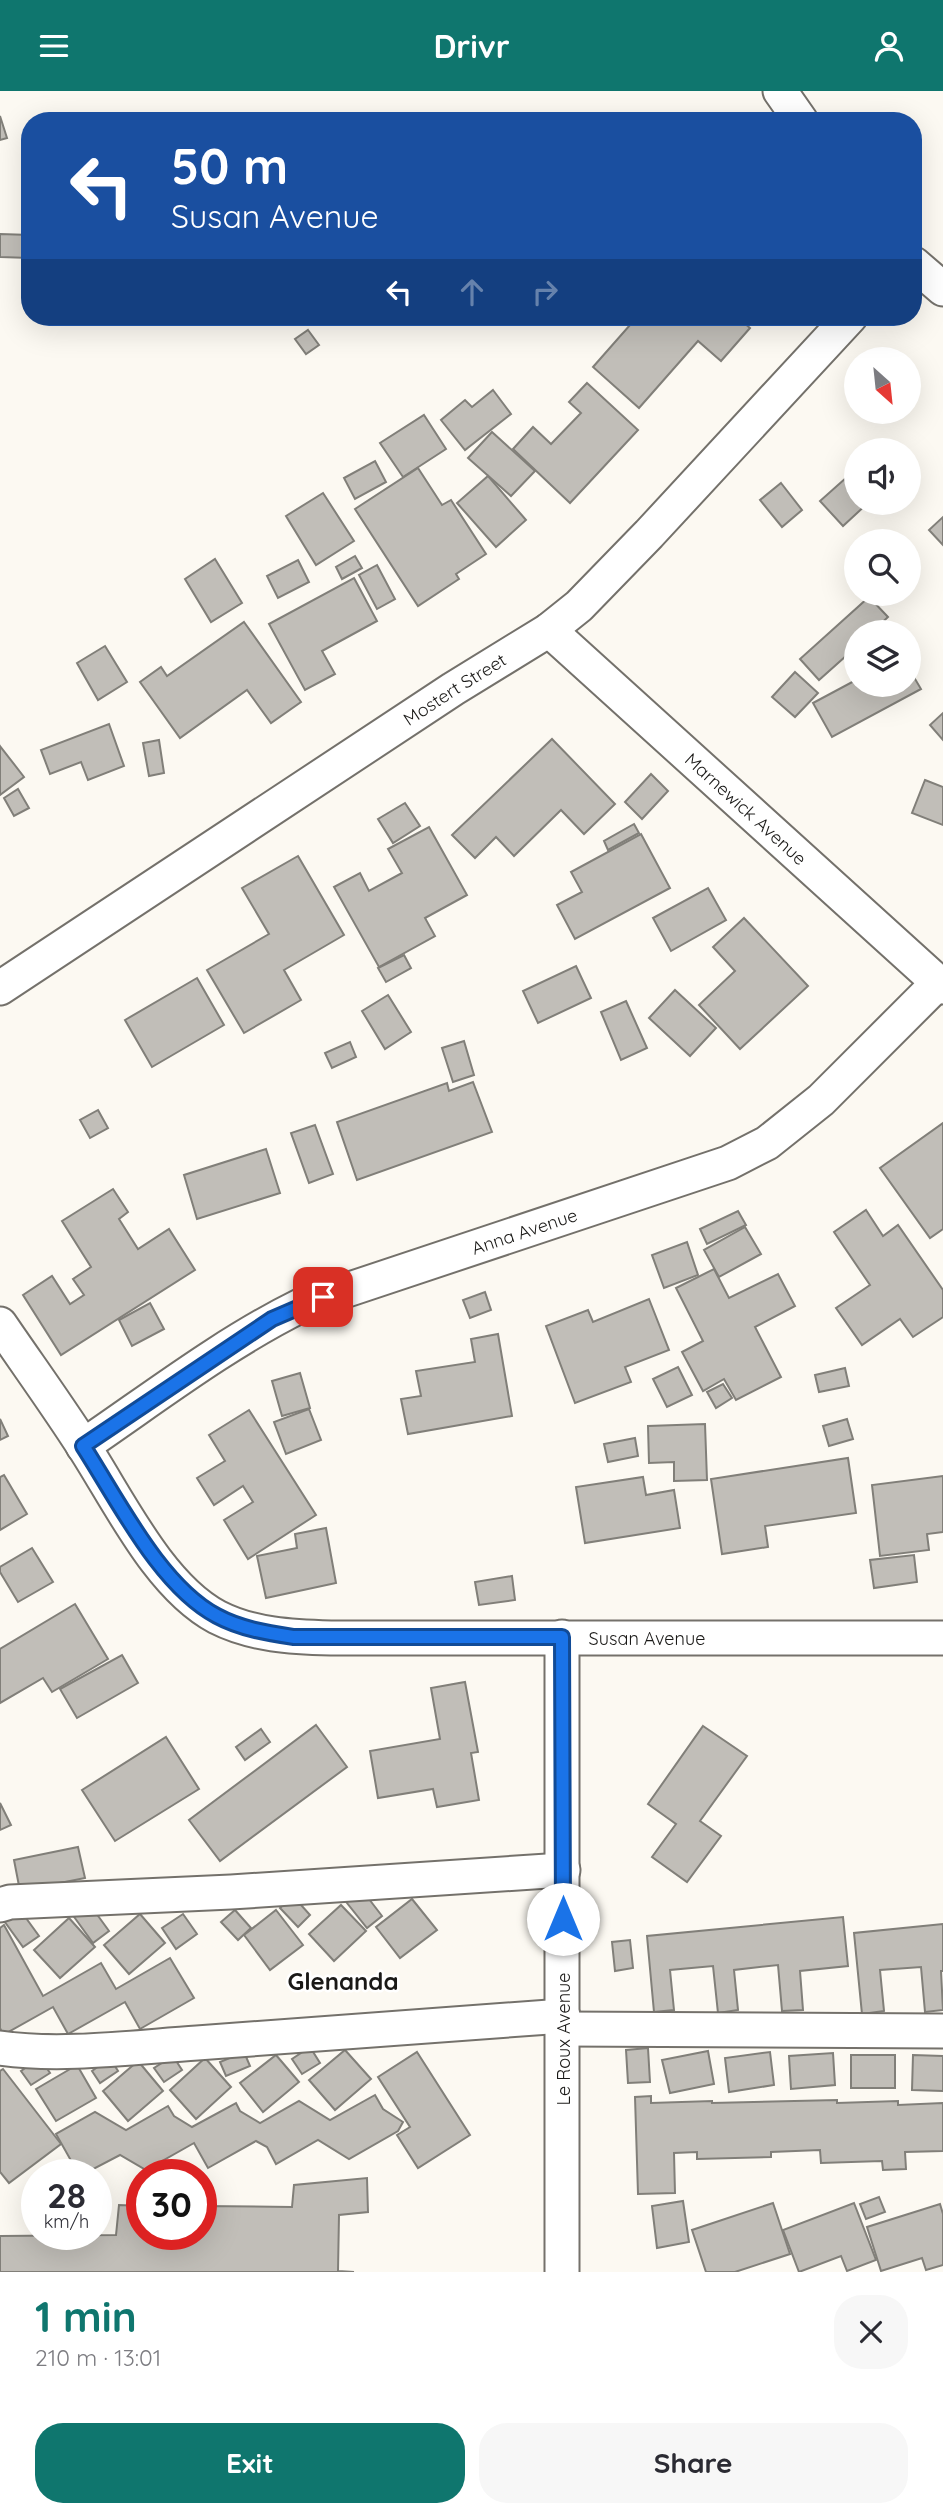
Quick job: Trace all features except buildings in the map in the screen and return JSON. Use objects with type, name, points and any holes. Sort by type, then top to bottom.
[{"type":"street","points":[[780,91],[795,112]]},
{"type":"street","points":[[922,271],[943,289]]},
{"type":"street","name":"Mostert Street","points":[[0,988],[453,689],[549,629],[579,606],[842,326]]},
{"type":"street","name":"Marnewick Avenue","points":[[549,629],[941,985]]},
{"type":"street","name":"Anna Avenue","points":[[83,1446],[239,1340],[272,1319],[302,1305],[343,1289],[729,1163],[767,1143],[830,1091],[941,985]]},
{"type":"street","name":"Susan Avenue","points":[[0,1324],[174,1583],[194,1602],[230,1622],[265,1633],[294,1637],[943,1638]]},
{"type":"street","name":"Le Roux Avenue","points":[[562,1637],[562,2272]]},
{"type":"street","points":[[0,1905],[10,1902],[244,1891],[562,1870]]},
{"type":"street","points":[[0,2048],[95,2049],[563,2022],[943,2031]]},
{"type":"district","name":"Glenanda","points":[[343,1981]]},
{"type":"route","points":[[323,1297],[272,1319],[83,1446],[152,1554],[174,1583],[194,1602],[218,1617],[242,1627],[294,1637],[562,1637],[563,1919]]}]
